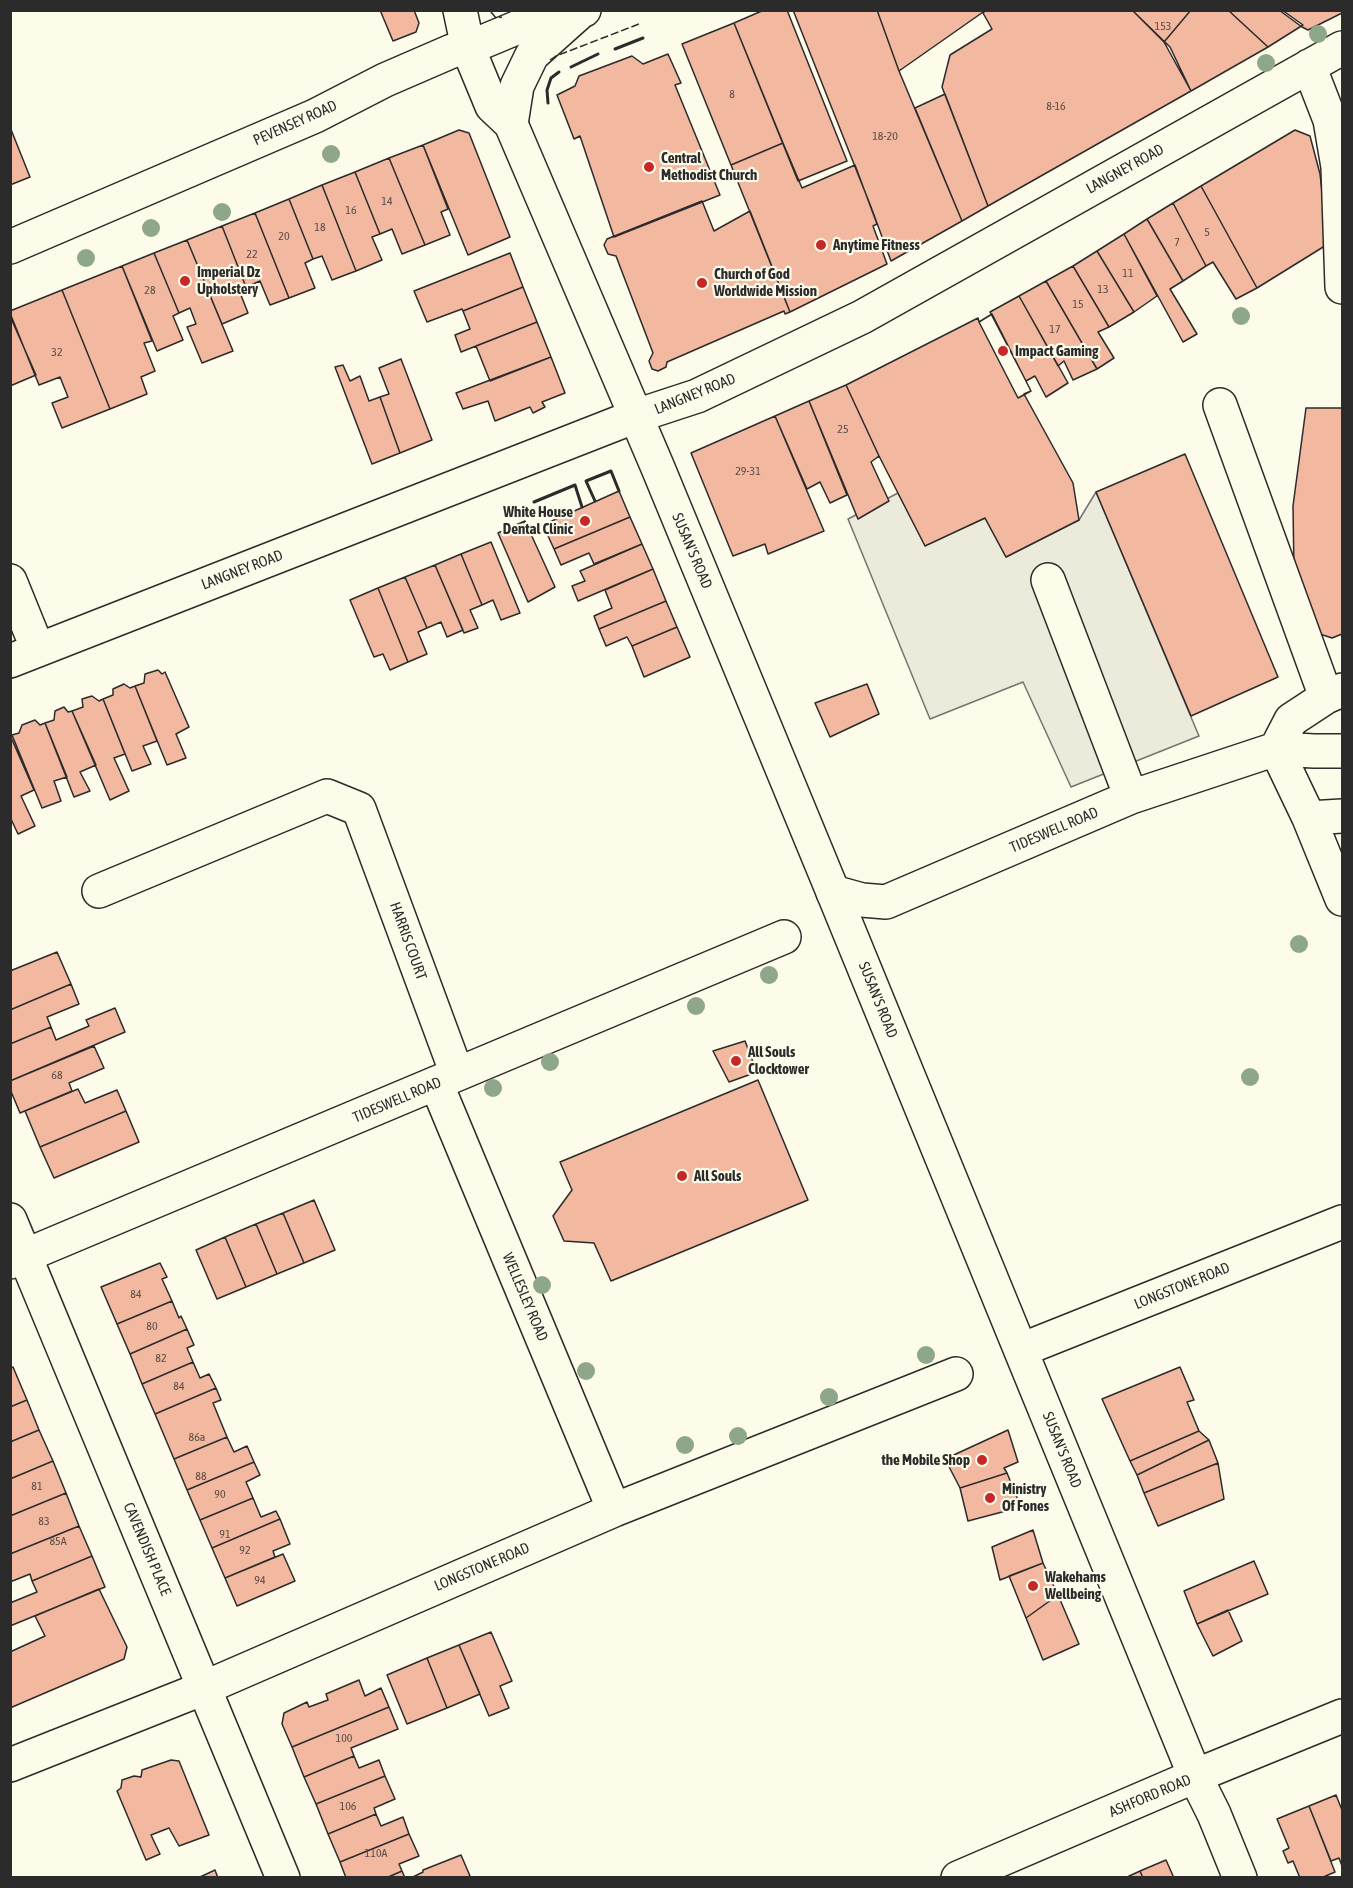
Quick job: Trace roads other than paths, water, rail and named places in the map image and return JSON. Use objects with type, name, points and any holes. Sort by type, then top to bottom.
[{"type":"street","name":"SUSAN'S ROAD","points":[[460,10],[468,48],[492,106],[511,124],[636,416],[1195,1776],[1214,1814],[1240,1878]]},
{"type":"street","name":"PEVENSEY ROAD","points":[[10,248],[315,116],[386,80],[452,51],[468,48],[528,23],[582,11]]},
{"type":"street","points":[[511,124],[517,86],[532,56],[582,11]]},
{"type":"street","name":"LANGNEY ROAD","points":[[24,656],[636,416],[697,396],[862,317],[1342,48]]},
{"type":"street","points":[[1309,66],[1330,120],[1338,167],[1342,287]]},
{"type":"street","points":[[1220,405],[1334,693],[1291,720],[1276,749]]},
{"type":"street","points":[[1048,580],[1131,797]]},
{"type":"street","points":[[10,581],[24,656]]},
{"type":"street","points":[[1276,749],[1342,751]]},
{"type":"street","points":[[1276,749],[1309,818],[1342,899]]},
{"type":"street","name":"TIDESWELL ROAD","points":[[833,892],[862,900],[886,903],[1131,797],[1276,749]]},
{"type":"street","name":"HARRIS COURT","points":[[99,891],[327,796],[359,808],[446,1079]]},
{"type":"street","points":[[1309,818],[1342,816]]},
{"type":"street","name":"TIDESWELL ROAD","points":[[18,1259],[783,937]]},
{"type":"street","name":"WELLESLEY ROAD","points":[[446,1079],[614,1510]]},
{"type":"street","name":"CAVENDISH PLACE","points":[[10,1220],[18,1259],[204,1688],[283,1878]]},
{"type":"street","name":"LONGSTONE ROAD","points":[[1021,1350],[1342,1222]]},
{"type":"street","name":"LONGSTONE ROAD","points":[[10,1765],[204,1688],[614,1510],[956,1374]]},
{"type":"street","name":"ASHFORD ROAD","points":[[958,1878],[1195,1776],[1342,1716]]},
{"type":"place","name":"Central Methodist Church","points":[[649,167]]},
{"type":"place","name":"Anytime Fitness","points":[[821,245]]},
{"type":"place","name":"Imperial Dz Upholstery","points":[[185,281]]},
{"type":"place","name":"Church of God Worldwide Mission","points":[[702,283]]},
{"type":"place","name":"Impact Gaming","points":[[1003,351]]},
{"type":"place","name":"White House Dental Clinic","points":[[585,521]]},
{"type":"place","name":"All Souls Clocktower","points":[[736,1061]]},
{"type":"place","name":"All Souls","points":[[682,1176]]},
{"type":"place","name":"the Mobile Shop","points":[[982,1460]]},
{"type":"place","name":"Ministry Of Fones","points":[[990,1498]]},
{"type":"place","name":"Wakehams Wellbeing","points":[[1033,1586]]}]
